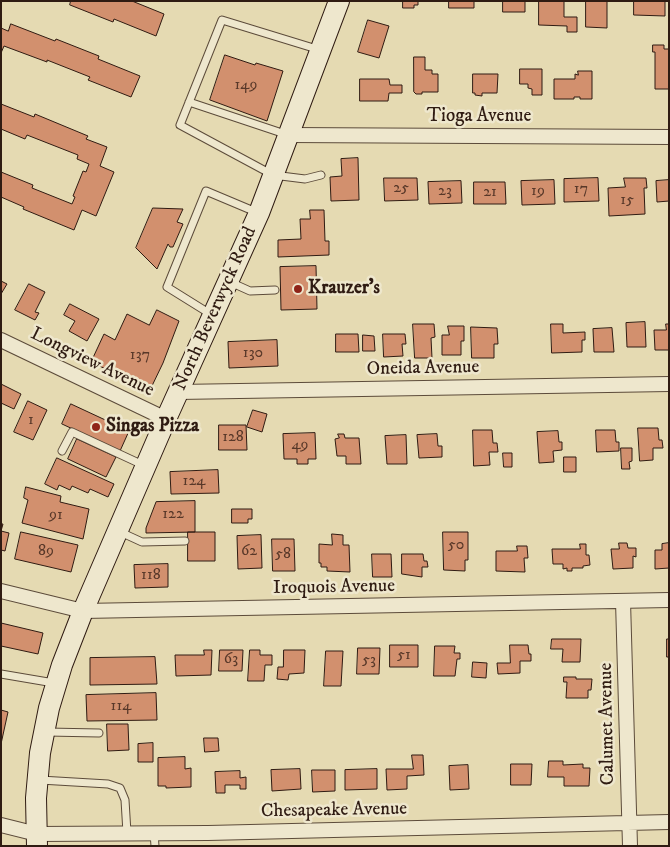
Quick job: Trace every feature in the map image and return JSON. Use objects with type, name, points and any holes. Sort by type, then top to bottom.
[{"type":"street","name":"North Beverwyck Road","points":[[37,840],[37,780],[44,732],[56,684],[83,611],[117,531],[259,213],[339,1]]},
{"type":"street","name":"Tioga Avenue","points":[[288,135],[669,137]]},
{"type":"street","name":"Longview Avenue","points":[[1,340],[166,419]]},
{"type":"street","name":"Oneida Avenue","points":[[178,392],[669,384]]},
{"type":"street","name":"Iroquois Avenue","points":[[1,591],[83,611],[669,600]]},
{"type":"street","name":"Calumet Avenue","points":[[623,601],[630,846]]},
{"type":"street","name":"Chesapeake Avenue","points":[[1,825],[37,840],[127,833],[154,839],[425,828],[669,822]]},
{"type":"lane","points":[[320,50],[222,20],[180,125],[273,175],[305,179],[321,175]]},
{"type":"lane","points":[[189,102],[288,135]]},
{"type":"lane","points":[[212,315],[167,287],[206,191],[259,213]]},
{"type":"lane","points":[[228,281],[250,290],[275,290]]},
{"type":"lane","points":[[62,451],[72,432],[146,466]]},
{"type":"lane","points":[[117,531],[142,542],[185,541]]},
{"type":"lane","points":[[1,674],[56,684]]},
{"type":"lane","points":[[44,732],[99,733]]},
{"type":"lane","points":[[37,780],[108,784],[120,788],[125,800],[127,833]]},
{"type":"building","points":[[71,1],[132,1],[164,14],[156,36],[114,19],[113,22],[70,5]]},
{"type":"building","points":[[403,1],[418,1],[418,5],[414,5],[414,8],[403,8]]},
{"type":"building","points":[[449,1],[474,1],[474,8],[449,8]]},
{"type":"building","points":[[503,1],[525,1],[525,12],[503,12]]},
{"type":"building","points":[[539,1],[564,1],[564,17],[577,17],[577,32],[567,32],[567,26],[539,25]]},
{"type":"building","points":[[586,1],[607,1],[607,28],[586,27]]},
{"type":"building","points":[[634,1],[665,1],[665,16],[634,15]]},
{"type":"building","points":[[368,20],[389,26],[379,58],[358,52]]},
{"type":"building","points":[[11,24],[99,56],[98,59],[140,76],[131,97],[88,80],[90,77],[47,60],[47,62],[4,46],[1,53],[1,28],[8,31]]},
{"type":"building","points":[[653,45],[664,45],[664,49],[669,49],[669,89],[655,89],[655,52],[653,52]]},
{"type":"building","points":[[225,55],[255,65],[256,63],[283,71],[267,121],[210,100]]},
{"type":"building","points":[[414,57],[425,57],[425,70],[432,70],[432,74],[438,74],[438,92],[416,94],[414,92]]},
{"type":"building","points":[[520,69],[542,69],[542,95],[532,95],[532,89],[528,88],[528,84],[520,84]]},
{"type":"building","points":[[578,71],[592,71],[592,99],[574,97],[574,99],[554,99],[554,79],[575,79],[575,74],[578,75]]},
{"type":"building","points":[[473,74],[498,74],[497,93],[482,93],[482,96],[475,95],[473,93]]},
{"type":"building","points":[[360,79],[389,79],[390,85],[402,85],[402,93],[389,93],[388,101],[360,101]]},
{"type":"building","points":[[1,104],[34,117],[35,114],[88,136],[86,139],[107,147],[100,166],[114,172],[96,216],[82,210],[74,230],[23,209],[24,207],[1,197],[1,172],[33,185],[32,188],[72,204],[75,197],[73,196],[83,171],[86,172],[89,164],[77,159],[78,155],[27,135],[25,139],[1,129]]},
{"type":"building","points":[[358,158],[359,200],[331,201],[330,177],[342,176],[341,159]]},
{"type":"building","points":[[384,178],[417,178],[418,200],[385,201]]},
{"type":"building","points":[[598,178],[599,201],[564,202],[564,179]]},
{"type":"building","points":[[624,178],[646,178],[647,188],[644,188],[645,214],[609,216],[608,188],[625,187]]},
{"type":"building","points":[[554,180],[555,204],[522,205],[521,181]]},
{"type":"building","points":[[669,180],[669,201],[657,202],[656,181]]},
{"type":"building","points":[[461,181],[462,203],[429,204],[428,182]]},
{"type":"building","points":[[474,182],[505,182],[506,204],[474,204]]},
{"type":"building","points":[[153,208],[183,209],[177,222],[183,224],[173,247],[170,247],[168,244],[157,269],[136,248]]},
{"type":"building","points":[[310,210],[324,210],[325,241],[329,241],[329,255],[278,257],[278,240],[301,239],[300,219],[310,219]]},
{"type":"building","points":[[316,266],[317,309],[281,310],[280,267]]},
{"type":"building","points":[[1,281],[7,284],[1,294]]},
{"type":"building","points":[[29,284],[45,292],[35,312],[39,313],[35,320],[15,310]]},
{"type":"building","points":[[70,304],[99,319],[87,341],[69,331],[75,321],[64,315]]},
{"type":"building","points":[[157,310],[179,321],[163,363],[150,390],[91,362],[104,334],[115,340],[127,314],[149,325]]},
{"type":"building","points":[[645,322],[646,347],[627,347],[626,323]]},
{"type":"building","points":[[413,324],[434,324],[435,337],[431,338],[432,358],[415,358]]},
{"type":"building","points":[[551,324],[563,324],[563,333],[585,332],[585,340],[582,340],[582,352],[552,353]]},
{"type":"building","points":[[666,324],[669,324],[669,350],[655,350],[654,330],[666,330]]},
{"type":"building","points":[[448,326],[464,326],[464,341],[461,341],[461,355],[442,355],[442,335],[449,335]]},
{"type":"building","points":[[471,327],[497,328],[498,344],[494,344],[494,358],[472,358]]},
{"type":"building","points":[[612,328],[614,352],[594,352],[593,329]]},
{"type":"building","points":[[336,334],[358,334],[359,352],[336,352]]},
{"type":"building","points":[[383,334],[405,334],[406,344],[402,344],[403,356],[384,357]]},
{"type":"building","points":[[363,335],[374,336],[375,351],[363,351]]},
{"type":"building","points":[[277,340],[278,366],[229,368],[228,342]]},
{"type":"building","points":[[1,384],[21,394],[14,409],[1,403]]},
{"type":"building","points":[[28,401],[47,410],[33,440],[14,432]]},
{"type":"building","name":"Singas Pizza","points":[[71,404],[129,431],[120,451],[62,424]]},
{"type":"building","points":[[253,410],[267,414],[262,432],[247,427]]},
{"type":"building","points":[[219,425],[246,425],[247,450],[219,450]]},
{"type":"building","points":[[638,428],[658,428],[659,440],[662,440],[663,448],[653,448],[653,460],[640,461]]},
{"type":"building","points":[[473,430],[492,430],[493,443],[497,443],[498,452],[489,452],[490,465],[474,466]]},
{"type":"building","points":[[596,430],[615,430],[616,442],[619,442],[619,451],[597,452]]},
{"type":"building","points":[[558,431],[559,442],[562,442],[562,450],[553,451],[554,462],[539,463],[537,432]]},
{"type":"building","points":[[315,433],[316,459],[308,459],[308,464],[297,464],[297,459],[284,459],[283,434]]},
{"type":"building","points":[[338,434],[344,434],[345,438],[359,438],[361,464],[346,464],[346,456],[337,456],[335,439],[339,438]]},
{"type":"building","points":[[437,434],[438,446],[442,446],[442,457],[419,458],[417,435]]},
{"type":"building","points":[[406,435],[407,464],[387,464],[385,436]]},
{"type":"building","points":[[77,439],[116,457],[106,477],[68,459]]},
{"type":"building","points":[[621,448],[632,448],[632,461],[629,462],[630,469],[622,469]]},
{"type":"building","points":[[503,453],[512,453],[512,467],[504,467]]},
{"type":"building","points":[[564,457],[576,457],[576,472],[564,472]]},
{"type":"building","points":[[57,458],[114,484],[108,497],[90,489],[88,493],[72,486],[70,490],[59,485],[57,490],[45,484]]},
{"type":"building","points":[[218,470],[219,493],[171,494],[170,472]]},
{"type":"building","points":[[26,487],[61,496],[60,502],[89,509],[83,539],[22,523],[28,500],[24,498]]},
{"type":"building","points":[[195,501],[195,532],[146,533],[146,528],[156,502]]},
{"type":"building","points":[[232,509],[252,509],[252,519],[248,519],[248,523],[232,523]]},
{"type":"building","points":[[1,531],[9,533],[5,551],[1,550]]},
{"type":"building","points":[[21,532],[78,545],[71,572],[15,559]]},
{"type":"building","points":[[188,532],[215,532],[215,561],[188,561]]},
{"type":"building","points":[[443,532],[468,532],[468,560],[465,560],[465,571],[444,570]]},
{"type":"building","points":[[332,534],[343,535],[343,545],[349,545],[350,572],[327,571],[327,567],[321,567],[321,563],[319,563],[319,544],[332,545]]},
{"type":"building","points":[[261,535],[262,568],[238,569],[237,536]]},
{"type":"building","points":[[272,539],[294,539],[295,571],[273,571]]},
{"type":"building","points":[[619,543],[627,543],[628,548],[636,548],[636,557],[633,556],[633,568],[613,569],[611,549],[619,549]]},
{"type":"building","points":[[669,543],[669,568],[655,569],[655,550],[662,550],[662,544]]},
{"type":"building","points":[[580,544],[586,544],[586,555],[589,555],[590,565],[583,566],[583,568],[572,568],[572,571],[567,571],[567,568],[563,569],[563,564],[553,564],[552,549],[580,549]]},
{"type":"building","points":[[517,546],[527,546],[528,558],[524,558],[525,572],[496,571],[496,551],[517,551]]},
{"type":"building","points":[[372,554],[391,554],[392,577],[373,577]]},
{"type":"building","points":[[402,554],[423,554],[424,561],[427,561],[428,567],[422,567],[422,577],[402,574]]},
{"type":"building","points":[[168,564],[168,587],[135,588],[134,565]]},
{"type":"building","points":[[1,623],[43,633],[38,654],[1,646]]},
{"type":"building","points":[[552,639],[581,639],[580,662],[562,662],[563,649],[551,649]]},
{"type":"building","points":[[667,639],[669,639],[669,657],[667,657]]},
{"type":"building","points":[[390,645],[418,645],[418,667],[390,667]]},
{"type":"building","points":[[510,645],[528,645],[531,661],[520,661],[520,673],[498,674],[497,663],[510,663]]},
{"type":"building","points":[[435,646],[455,646],[454,653],[460,653],[460,659],[457,659],[455,676],[434,676]]},
{"type":"building","points":[[358,648],[380,648],[379,674],[357,674]]},
{"type":"building","points":[[204,650],[212,650],[211,675],[176,676],[175,655],[204,655]]},
{"type":"building","points":[[220,650],[243,650],[242,671],[219,671]]},
{"type":"building","points":[[250,650],[260,650],[260,655],[272,655],[272,665],[265,665],[264,681],[248,681]]},
{"type":"building","points":[[284,650],[305,650],[304,673],[289,674],[288,680],[277,679],[278,667],[283,667]]},
{"type":"building","points":[[326,651],[343,651],[341,686],[324,686]]},
{"type":"building","points":[[155,657],[157,684],[90,685],[90,658]]},
{"type":"building","points":[[473,662],[487,663],[486,678],[472,677]]},
{"type":"building","points":[[564,677],[592,679],[591,690],[588,690],[588,698],[566,698],[567,682],[564,682]]},
{"type":"building","points":[[156,693],[157,720],[87,721],[86,695]]},
{"type":"building","points":[[1,710],[8,712],[1,744]]},
{"type":"building","points":[[107,724],[128,724],[129,750],[108,751]]},
{"type":"building","points":[[204,738],[218,738],[219,751],[205,752]]},
{"type":"building","points":[[153,743],[153,762],[138,762],[138,744]]},
{"type":"building","points":[[412,755],[423,755],[424,775],[407,776],[407,789],[387,790],[386,769],[413,769]]},
{"type":"building","points":[[185,757],[185,769],[191,768],[191,787],[166,788],[166,786],[158,786],[158,758]]},
{"type":"building","points":[[549,761],[563,761],[563,765],[583,764],[583,768],[590,768],[589,786],[564,786],[564,777],[548,777]]},
{"type":"building","points":[[511,764],[532,764],[531,785],[511,785]]},
{"type":"building","points":[[468,765],[469,789],[450,790],[449,766]]},
{"type":"building","points":[[300,769],[301,789],[272,791],[271,770]]},
{"type":"building","points":[[377,769],[377,789],[345,790],[345,770]]},
{"type":"building","points":[[312,770],[335,770],[335,791],[313,792]]},
{"type":"building","points":[[240,771],[240,778],[246,777],[246,789],[240,789],[240,785],[225,785],[225,793],[216,793],[215,772]]},
{"type":"place","name":"Krauzer's","points":[[298,289]]},
{"type":"place","name":"Singas Pizza","points":[[96,427]]}]
